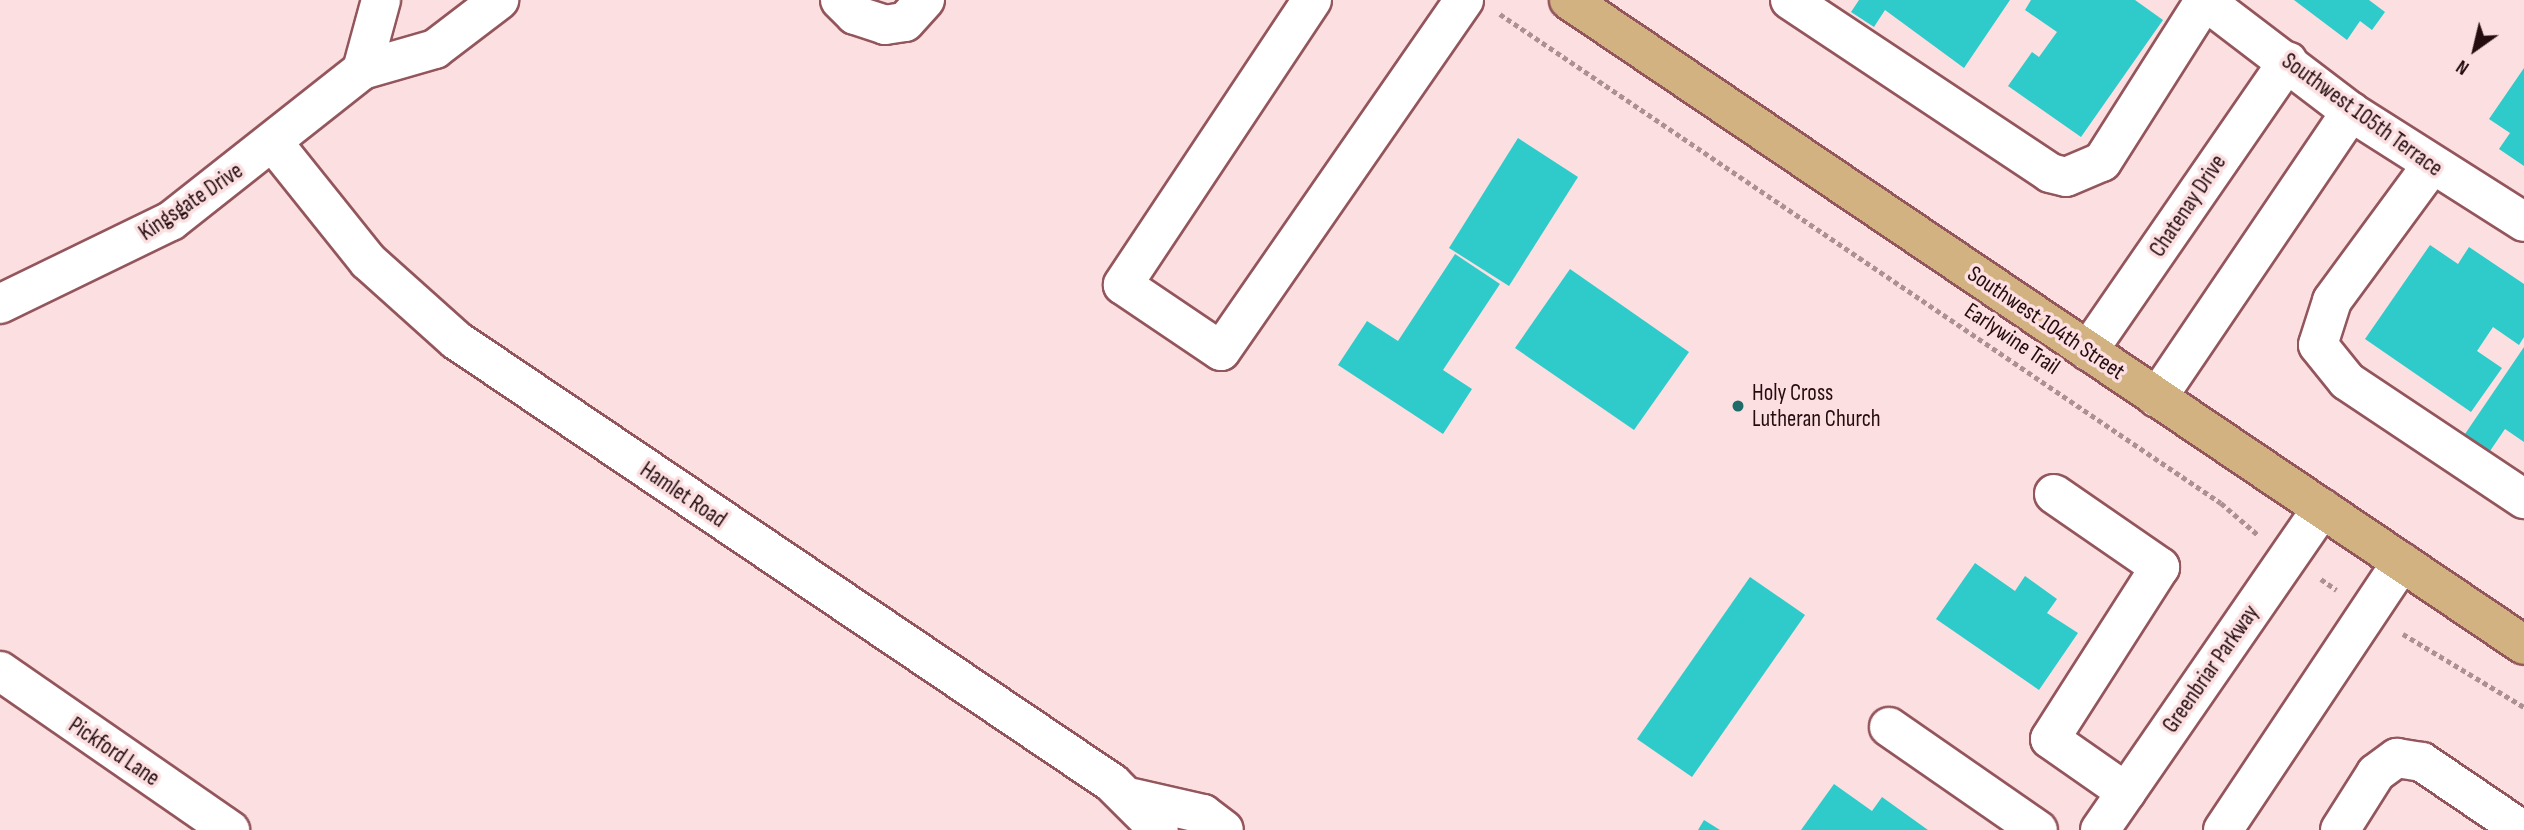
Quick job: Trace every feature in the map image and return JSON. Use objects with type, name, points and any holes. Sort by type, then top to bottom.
[{"type":"main road","name":"Southwest 104th Street","points":[[1569,0],[2524,645]]},
{"type":"street","points":[[362,70],[381,0]]},
{"type":"street","name":"Kingsgate Drive","points":[[0,304],[171,220],[275,145],[362,70],[435,50],[499,0]]},
{"type":"street","points":[[840,0],[855,15],[885,25],[905,22],[925,0]]},
{"type":"street","points":[[1312,0],[1123,285],[1221,351],[1477,4]]},
{"type":"street","points":[[1790,0],[2050,173],[2066,177],[2102,162],[2204,0]]},
{"type":"street","name":"Southwest 105th Terrace","points":[[2204,0],[2288,61],[2351,112],[2431,166],[2524,222]]},
{"type":"street","name":"Chatenay Drive","points":[[2088,351],[2288,61]]},
{"type":"street","points":[[2157,398],[2351,112]]},
{"type":"street","name":"Hamlet Road","points":[[275,145],[369,261],[456,340],[1133,797],[1159,830]]},
{"type":"street","points":[[2431,166],[2332,301],[2318,345],[2347,381],[2524,499]]},
{"type":"street","points":[[2054,494],[2160,567],[2050,739],[2126,792]]},
{"type":"street","name":"Greenbriar Parkway","points":[[2100,830],[2322,508]]},
{"type":"street","points":[[2223,830],[2402,562]]},
{"type":"street","name":"Pickford Lane","points":[[0,671],[230,830]]},
{"type":"street","points":[[1889,727],[2038,830]]},
{"type":"street","points":[[2340,830],[2376,773],[2397,758],[2422,762],[2522,830]]},
{"type":"street","name":"Hamlet Road","points":[[1133,797],[1203,814],[1224,830]]},
{"type":"path","name":"Earlywine Trail","points":[[1477,4],[2210,495],[2288,557],[2369,612],[2524,706]]},
{"type":"building","points":[[1859,0],[2010,0],[1964,68],[1885,10],[1874,27],[1851,12]]},
{"type":"building","points":[[2031,0],[2135,0],[2163,20],[2081,137],[2008,86],[2032,52],[2039,57],[2057,32],[2025,10]]},
{"type":"building","points":[[2294,0],[2369,0],[2385,12],[2372,30],[2360,21],[2347,40]]},
{"type":"building","points":[[2524,68],[2524,166],[2499,149],[2510,133],[2489,119]]},
{"type":"building","points":[[1518,138],[1578,177],[1509,286],[1449,248]]},
{"type":"building","points":[[2430,245],[2458,264],[2469,247],[2524,284],[2524,337],[2519,345],[2493,327],[2477,351],[2502,368],[2471,412],[2365,339]]},
{"type":"building","points":[[1455,254],[1500,284],[1443,370],[1472,389],[1443,434],[1338,365],[1367,321],[1398,341]]},
{"type":"building","points":[[1570,269],[1689,352],[1634,430],[1515,348]]},
{"type":"building","points":[[2524,347],[2524,442],[2505,429],[2490,451],[2465,434]]},
{"type":"building","points":[[1975,563],[2015,591],[2025,576],[2057,599],[2047,613],[2078,633],[2039,690],[1936,619]]},
{"type":"building","points":[[1750,577],[1805,615],[1692,777],[1637,739]]},
{"type":"building","points":[[1834,784],[1872,811],[1882,797],[1928,830],[1801,830]]},
{"type":"building","points":[[1704,820],[1720,830],[1698,830]]},
{"type":"place","name":"Holy Cross Lutheran Church","points":[[1738,406]]}]
